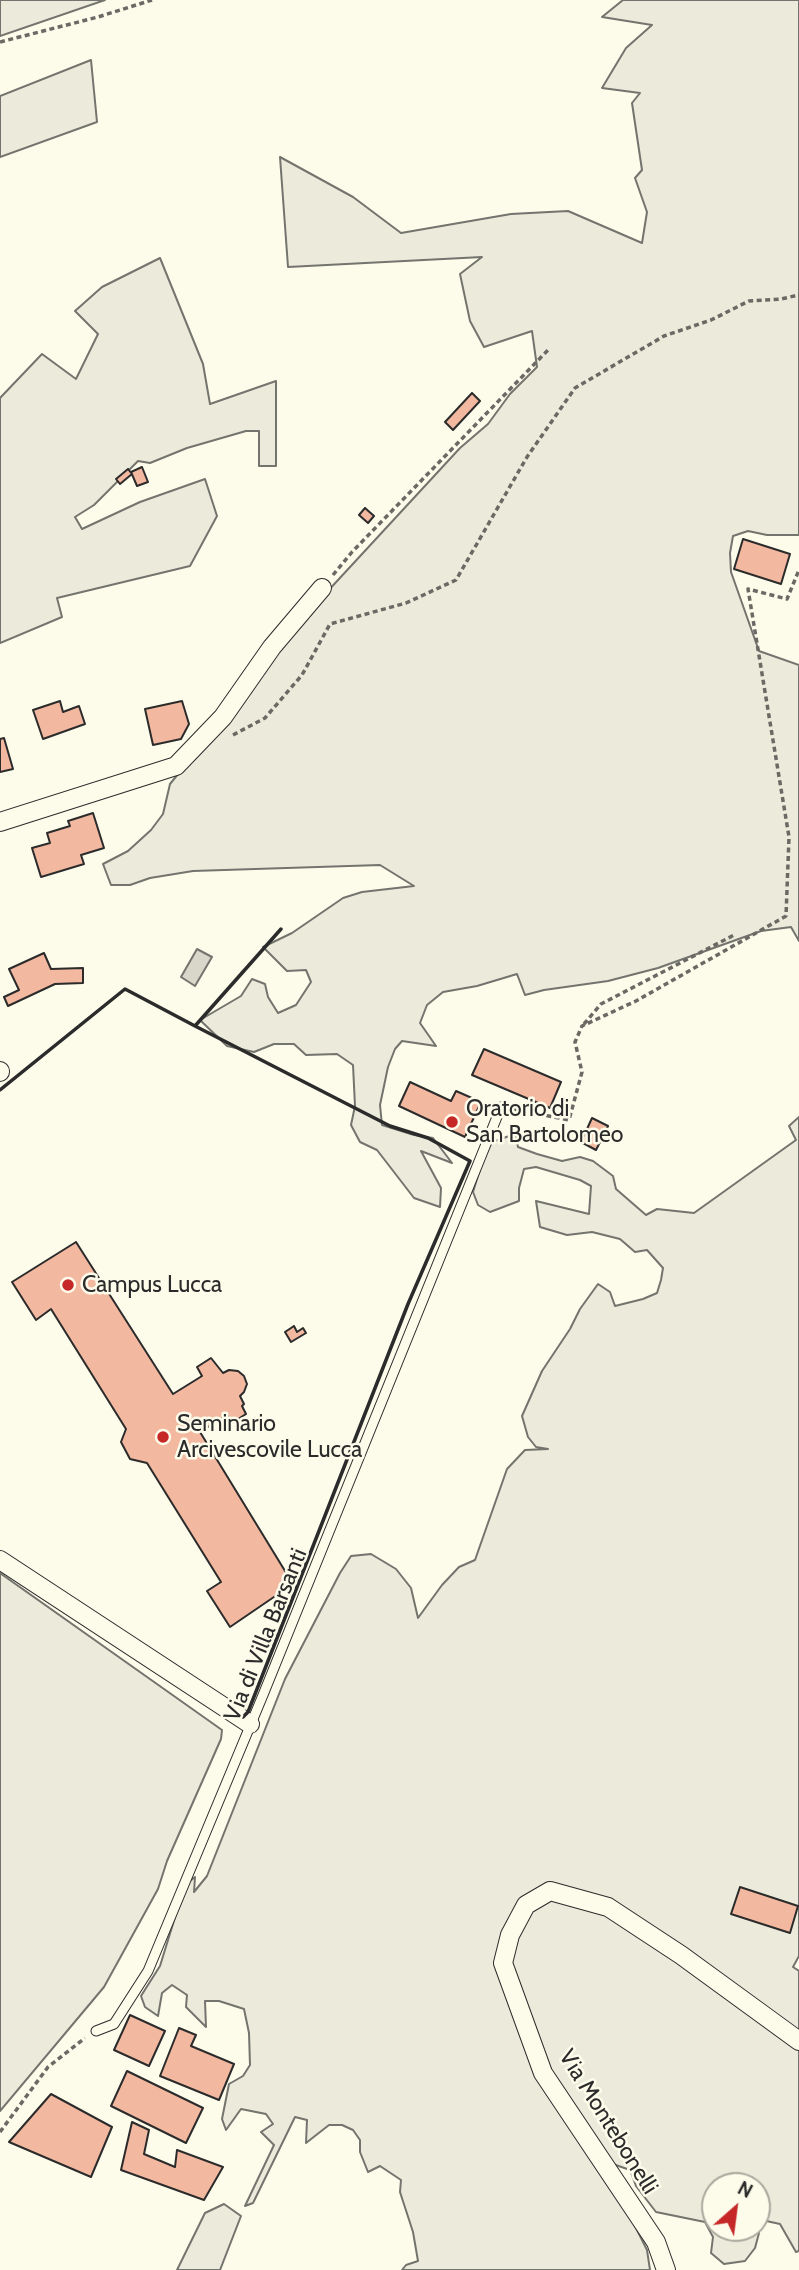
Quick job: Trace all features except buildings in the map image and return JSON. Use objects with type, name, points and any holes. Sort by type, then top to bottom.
[{"type":"street","points":[[0,822],[176,766],[223,717],[272,647],[322,588]]},
{"type":"street","points":[[0,1560],[250,1724]]},
{"type":"street","name":"Via Montebonelli","points":[[666,2270],[656,2242],[543,2073],[503,1963],[510,1935],[526,1905],[550,1891],[608,1907],[681,1955],[799,2041]]},
{"type":"lane","name":"Via di Villa Barsanti","points":[[96,2031],[114,2024],[148,1971],[501,1107]]},
{"type":"path","points":[[0,42],[152,0]]},
{"type":"path","points":[[232,736],[265,718],[302,675],[330,624],[405,603],[456,580],[527,457],[575,388],[664,336],[711,320],[749,301],[799,295]]},
{"type":"path","points":[[322,588],[352,552],[550,349]]},
{"type":"path","points":[[582,1026],[636,1001],[786,916],[789,837],[748,589],[787,599],[799,570]]},
{"type":"path","points":[[501,1107],[569,1120],[582,1072],[575,1042],[582,1026],[601,1004],[736,934]]},
{"type":"path","points":[[0,2132],[48,2067],[96,2031]]},
{"type":"shaded area","points":[[0,0],[105,0],[0,36]]},
{"type":"shaded area","points":[[623,0],[799,0],[799,535],[767,535],[748,531],[733,536],[730,553],[731,572],[759,651],[799,665],[799,941],[791,927],[761,931],[658,968],[608,981],[525,995],[517,974],[477,986],[443,992],[427,1005],[420,1023],[436,1046],[402,1041],[395,1049],[388,1067],[380,1105],[382,1125],[433,1138],[452,1163],[421,1151],[441,1188],[440,1207],[414,1198],[377,1150],[360,1142],[351,1125],[355,1106],[353,1065],[337,1054],[306,1055],[294,1044],[274,1044],[254,1052],[227,1046],[200,1020],[241,996],[252,979],[265,984],[268,997],[278,1013],[296,1005],[311,982],[306,970],[287,971],[263,947],[292,933],[343,898],[362,892],[414,886],[380,865],[193,871],[150,878],[130,885],[111,885],[103,864],[128,851],[151,830],[163,814],[170,784],[314,606],[460,448],[488,424],[510,394],[537,367],[532,331],[484,347],[470,321],[460,274],[482,257],[288,267],[280,157],[353,197],[401,233],[511,214],[568,211],[642,243],[647,212],[635,178],[642,170],[632,103],[640,93],[602,88],[626,48],[652,25],[602,17]]},
{"type":"shaded area","points":[[91,60],[97,122],[0,157],[0,96]]},
{"type":"shaded area","points":[[160,258],[203,364],[210,404],[276,381],[276,466],[259,466],[259,431],[246,431],[187,448],[150,463],[138,461],[94,505],[75,517],[82,529],[140,502],[205,479],[217,516],[190,566],[57,598],[62,617],[0,643],[0,398],[42,354],[76,379],[98,334],[75,311],[102,287]]},
{"type":"shaded area","points":[[197,949],[212,957],[195,986],[181,977]]},
{"type":"shaded area","points":[[799,1117],[799,1956],[793,1967],[799,1971],[799,2251],[796,2252],[780,2224],[771,2222],[771,2172],[701,2172],[701,2221],[656,2212],[636,2186],[630,2170],[610,2163],[647,2250],[650,2270],[402,2270],[406,2265],[418,2261],[413,2232],[400,2192],[401,2180],[380,2166],[368,2172],[360,2152],[360,2140],[353,2130],[342,2125],[329,2125],[306,2143],[307,2120],[295,2117],[253,2203],[245,2206],[274,2145],[261,2132],[273,2124],[266,2114],[241,2109],[226,2130],[222,2119],[229,2084],[243,2076],[250,2065],[249,2033],[244,2009],[219,2001],[205,2001],[206,2027],[186,2007],[187,1995],[172,1985],[162,1993],[158,2016],[145,2007],[141,1996],[160,1966],[185,1885],[195,1877],[194,1892],[207,1876],[285,1679],[351,1556],[371,1554],[396,1569],[411,1588],[418,1618],[459,1567],[475,1560],[507,1469],[525,1450],[548,1449],[536,1447],[528,1437],[522,1416],[542,1371],[580,1309],[598,1284],[610,1292],[615,1306],[657,1293],[661,1280],[663,1268],[647,1250],[635,1252],[620,1239],[592,1232],[567,1235],[540,1227],[536,1201],[589,1214],[591,1186],[580,1180],[536,1167],[524,1169],[519,1201],[490,1212],[478,1205],[473,1192],[485,1153],[492,1142],[515,1134],[518,1147],[537,1154],[562,1161],[580,1157],[593,1161],[613,1176],[616,1189],[646,1215],[657,1209],[694,1213],[796,1140],[789,1126]]},
{"type":"shaded area","points":[[0,1573],[222,1730],[221,1739],[167,1861],[158,1889],[104,1987],[0,2111]]},
{"type":"shaded area","points":[[224,2204],[241,2216],[220,2270],[177,2270],[205,2213]]},
{"type":"shaded area","points":[[712,2242],[757,2242],[745,2261],[724,2264],[711,2253]]},
{"type":"wall","points":[[0,1090],[125,989],[195,1026],[281,929]]},
{"type":"wall","points":[[195,1026],[390,1126],[428,1138],[470,1161],[408,1304],[248,1712],[243,1717]]},
{"type":"place","name":"Oratorio di San Bartolomeo","points":[[452,1122]]},
{"type":"place","name":"Campus Lucca","points":[[68,1285]]},
{"type":"place","name":"Seminario Arcivescovile Lucca","points":[[163,1437]]}]
